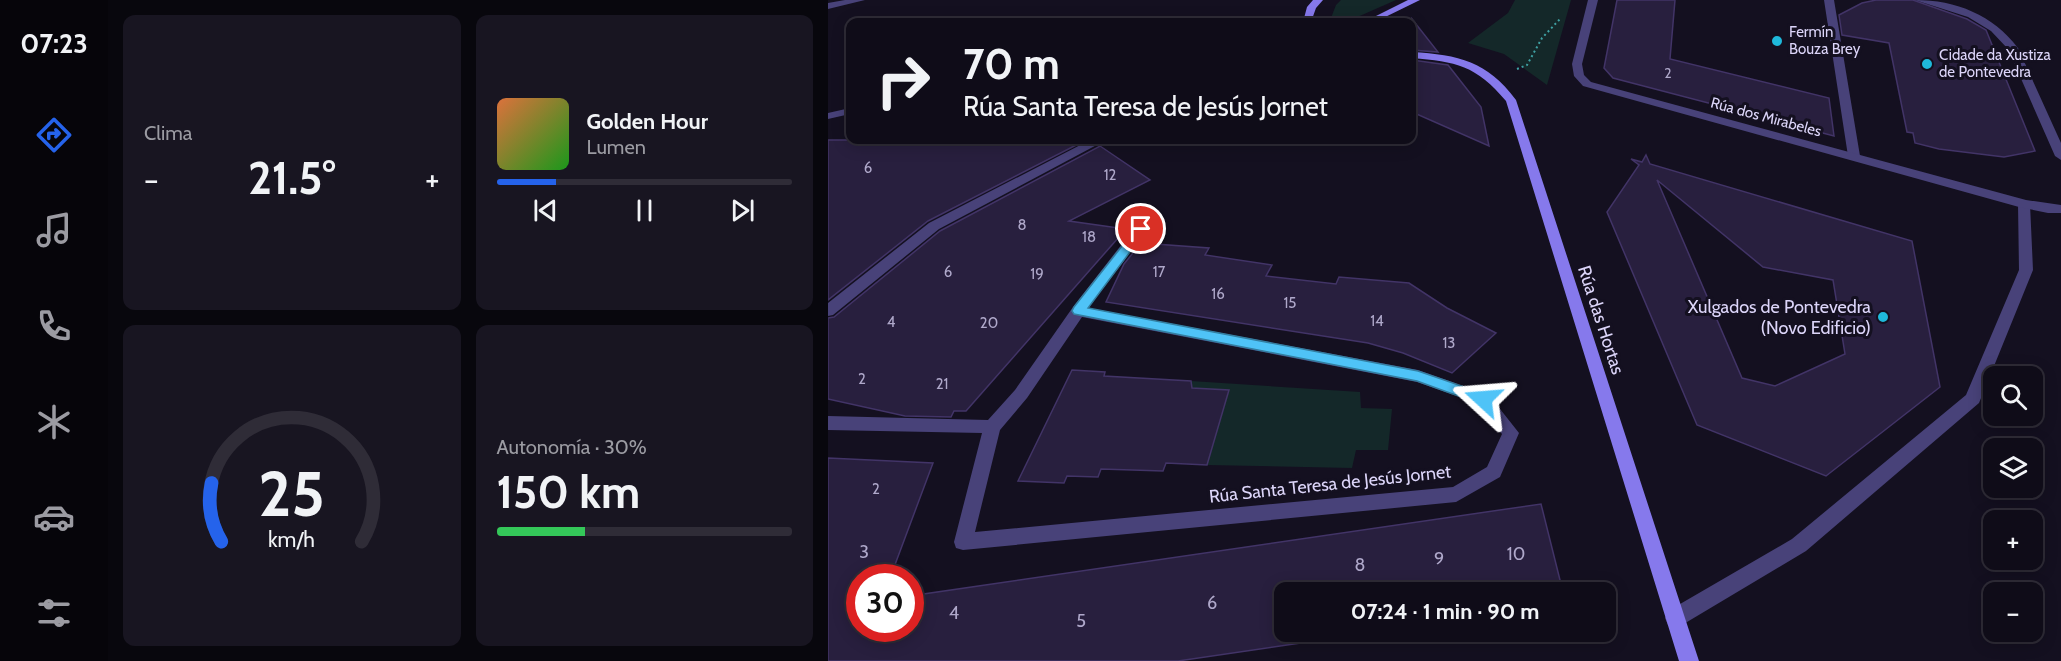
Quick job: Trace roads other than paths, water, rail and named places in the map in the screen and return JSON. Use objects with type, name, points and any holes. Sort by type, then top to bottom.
[{"type":"main road","points":[[1306,18],[1318,0]]},
{"type":"main road","points":[[1378,18],[1415,0]]},
{"type":"main road","name":"Rúa das Hortas","points":[[1416,55],[1463,61],[1479,68],[1494,79],[1511,100],[1689,661]]},
{"type":"street","points":[[828,6],[860,0]]},
{"type":"street","name":"Rúa dos Mirabeles","points":[[1593,0],[1577,64],[1580,78],[1587,84],[2024,204],[2061,209]]},
{"type":"street","points":[[1829,0],[1854,156]]},
{"type":"street","points":[[1920,0],[1936,1],[1978,18],[2006,38],[2013,48],[2061,156]]},
{"type":"street","points":[[828,116],[846,112]]},
{"type":"street","points":[[828,311],[934,226],[1089,144]]},
{"type":"street","points":[[1675,618],[1799,544],[1973,399],[2026,270],[2024,204]]},
{"type":"street","name":"Rúa Santa Teresa de Jesús Jornet","points":[[1078,311],[1418,376],[1483,399],[1510,433],[1494,472],[1456,494],[963,542],[992,427],[1021,394],[1078,311],[1141,229]]},
{"type":"street","points":[[828,423],[992,427]]},
{"type":"place","name":"Fermín Bouza Brey","points":[[1777,41]]},
{"type":"place","name":"Cidade da Xustiza de Pontevedra","points":[[1927,64]]},
{"type":"place","name":"Xulgados de Pontevedra (Novo Edificio)","points":[[1883,317]]}]
